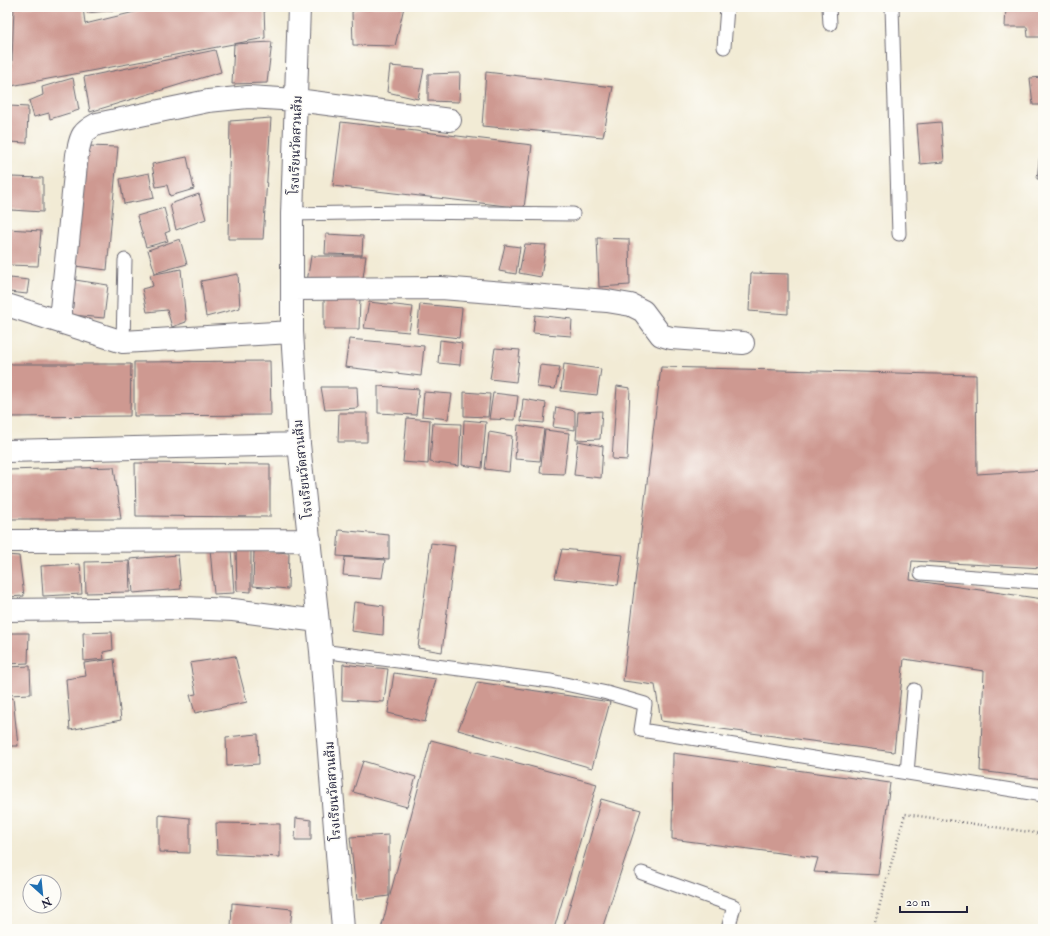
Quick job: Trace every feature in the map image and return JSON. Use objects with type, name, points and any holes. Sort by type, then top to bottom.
[{"type":"street","name":"โรงเรียนวัดสวนส้ม","points":[[299,7],[292,214],[292,332],[299,444],[321,651],[343,929]]},
{"type":"street","points":[[60,319],[77,155],[80,139],[86,130],[97,124],[208,100],[248,97],[297,100],[450,120]]},
{"type":"street","points":[[293,289],[441,288],[607,301],[631,304],[643,311],[661,335],[671,338],[743,343]]},
{"type":"street","points":[[7,305],[123,342],[292,332]]},
{"type":"street","points":[[7,451],[299,444]]},
{"type":"street","points":[[7,541],[310,540]]},
{"type":"street","points":[[7,610],[186,608],[234,610],[318,621]]},
{"type":"lane","points":[[724,47],[727,7]]},
{"type":"lane","points":[[829,7],[830,24]]},
{"type":"lane","points":[[892,7],[899,234]]},
{"type":"lane","points":[[292,214],[389,212],[573,214]]},
{"type":"lane","points":[[123,342],[125,260]]},
{"type":"lane","points":[[921,573],[1043,582]]},
{"type":"lane","points":[[321,651],[551,681],[600,691],[645,704],[641,730],[1043,795]]},
{"type":"lane","points":[[907,773],[914,690]]},
{"type":"lane","points":[[642,872],[734,906],[728,929]]},
{"type":"path","points":[[872,929],[905,814],[1043,834]]},
{"type":"building","points":[[14,7],[83,7],[85,24],[155,7],[264,7],[265,38],[11,86]]},
{"type":"building","points":[[87,7],[117,7],[117,10],[87,13]]},
{"type":"building","points":[[361,7],[404,7],[395,46],[353,45],[352,12]]},
{"type":"building","points":[[502,7],[517,7],[516,10]]},
{"type":"building","points":[[1006,7],[1043,7],[1043,37],[1028,37],[1027,27],[1005,27]]},
{"type":"building","points":[[272,42],[267,83],[232,84],[234,44]]},
{"type":"building","points":[[215,50],[221,72],[90,112],[84,77]]},
{"type":"building","points":[[390,66],[424,69],[418,99],[387,92]]},
{"type":"building","points":[[486,72],[613,87],[603,137],[482,126]]},
{"type":"building","points":[[460,73],[459,102],[428,101],[428,74]]},
{"type":"building","points":[[1043,77],[1043,105],[1033,105],[1030,78]]},
{"type":"building","points":[[73,78],[79,110],[50,119],[49,113],[34,117],[29,101],[43,95],[42,87]]},
{"type":"building","points":[[9,106],[28,107],[27,143],[9,142]]},
{"type":"building","points":[[271,118],[263,239],[228,239],[230,121]]},
{"type":"building","points":[[341,122],[532,145],[524,208],[333,186]]},
{"type":"building","points":[[941,122],[944,162],[920,164],[917,124]]},
{"type":"building","points":[[1042,135],[1043,179],[1037,179]]},
{"type":"building","points":[[87,146],[118,147],[107,270],[75,266]]},
{"type":"building","points":[[187,157],[194,189],[170,196],[167,185],[156,187],[152,164]]},
{"type":"building","points":[[149,173],[154,198],[124,204],[120,179]]},
{"type":"building","points":[[11,177],[43,178],[43,212],[11,210]]},
{"type":"building","points":[[199,194],[206,219],[176,230],[170,204]]},
{"type":"building","points":[[164,208],[170,231],[165,233],[168,241],[146,247],[137,216]]},
{"type":"building","points":[[7,229],[41,231],[38,266],[7,265]]},
{"type":"building","points":[[326,234],[363,236],[362,255],[325,254]]},
{"type":"building","points":[[597,238],[629,239],[630,285],[599,287]]},
{"type":"building","points":[[180,239],[187,264],[155,273],[148,250]]},
{"type":"building","points":[[525,244],[546,245],[541,277],[519,273]]},
{"type":"building","points":[[505,245],[520,247],[516,274],[499,271]]},
{"type":"building","points":[[311,256],[366,256],[362,285],[307,282]]},
{"type":"building","points":[[181,269],[186,322],[172,327],[167,310],[147,312],[142,289],[153,286],[150,275]]},
{"type":"building","points":[[751,273],[788,274],[788,314],[749,311]]},
{"type":"building","points":[[238,274],[240,308],[206,317],[201,281]]},
{"type":"building","points":[[10,278],[29,280],[27,294],[9,292]]},
{"type":"building","points":[[75,280],[108,285],[104,318],[72,315]]},
{"type":"building","points":[[324,298],[360,298],[359,329],[324,329]]},
{"type":"building","points":[[369,302],[413,307],[409,332],[364,328]]},
{"type":"building","points":[[420,304],[462,308],[459,338],[417,333]]},
{"type":"building","points":[[535,315],[572,319],[571,336],[533,333]]},
{"type":"building","points":[[349,339],[424,346],[421,376],[345,367]]},
{"type":"building","points":[[440,340],[462,343],[460,365],[438,363]]},
{"type":"building","points":[[495,348],[520,350],[516,382],[490,379]]},
{"type":"building","points":[[270,361],[271,415],[134,416],[134,362]]},
{"type":"building","points":[[7,364],[131,364],[130,416],[7,417]]},
{"type":"building","points":[[564,364],[601,369],[597,395],[561,391]]},
{"type":"building","points":[[540,365],[560,367],[555,389],[537,387]]},
{"type":"building","points":[[661,367],[976,375],[977,474],[1043,470],[1043,568],[912,561],[910,580],[1043,599],[1043,779],[980,771],[984,671],[904,659],[894,752],[661,721],[655,685],[623,681]]},
{"type":"building","points":[[378,386],[419,389],[416,415],[378,413]]},
{"type":"building","points":[[617,386],[630,388],[627,460],[612,459]]},
{"type":"building","points":[[321,387],[357,387],[358,408],[325,410]]},
{"type":"building","points":[[424,392],[452,394],[448,419],[422,416]]},
{"type":"building","points":[[464,392],[490,394],[488,417],[464,416]]},
{"type":"building","points":[[493,393],[518,396],[515,420],[489,419]]},
{"type":"building","points":[[523,399],[546,403],[544,423],[521,421]]},
{"type":"building","points":[[556,407],[575,411],[575,430],[553,427]]},
{"type":"building","points":[[602,411],[600,439],[576,440],[578,412]]},
{"type":"building","points":[[339,413],[367,413],[367,442],[338,442]]},
{"type":"building","points":[[407,418],[430,420],[428,464],[403,462]]},
{"type":"building","points":[[464,420],[486,422],[482,468],[462,465]]},
{"type":"building","points":[[433,423],[461,424],[459,466],[430,462]]},
{"type":"building","points":[[518,425],[544,429],[540,461],[515,459]]},
{"type":"building","points":[[545,430],[569,433],[564,474],[540,473]]},
{"type":"building","points":[[489,432],[512,436],[509,472],[485,469]]},
{"type":"building","points":[[578,441],[603,446],[601,478],[574,475]]},
{"type":"building","points":[[135,463],[270,464],[270,517],[136,516]]},
{"type":"building","points":[[114,467],[121,519],[7,519],[7,470]]},
{"type":"building","points":[[339,530],[389,535],[389,559],[337,556]]},
{"type":"building","points":[[431,543],[455,546],[442,652],[418,648]]},
{"type":"building","points":[[210,549],[231,549],[234,593],[214,594]]},
{"type":"building","points":[[236,549],[251,550],[251,592],[237,591]]},
{"type":"building","points":[[562,549],[623,555],[618,585],[555,578]]},
{"type":"building","points":[[254,550],[289,553],[288,589],[253,586]]},
{"type":"building","points":[[7,555],[19,556],[24,596],[7,597]]},
{"type":"building","points":[[178,555],[181,589],[133,593],[130,559]]},
{"type":"building","points":[[345,557],[385,560],[382,578],[343,575]]},
{"type":"building","points":[[129,561],[130,592],[86,593],[85,562]]},
{"type":"building","points":[[80,564],[82,594],[43,596],[41,566]]},
{"type":"building","points":[[354,602],[384,606],[383,635],[351,631]]},
{"type":"building","points":[[112,632],[113,650],[103,652],[104,659],[84,661],[83,633]]},
{"type":"building","points":[[7,633],[29,633],[28,663],[7,664]]},
{"type":"building","points":[[235,656],[247,702],[195,713],[190,695],[196,694],[190,663]]},
{"type":"building","points":[[114,659],[121,720],[70,730],[66,679],[86,676],[84,663]]},
{"type":"building","points":[[343,664],[388,669],[384,702],[342,700]]},
{"type":"building","points":[[30,666],[31,694],[7,695],[7,667]]},
{"type":"building","points":[[394,673],[436,679],[425,722],[388,713]]},
{"type":"building","points":[[477,682],[610,702],[592,768],[458,730]]},
{"type":"building","points":[[7,698],[13,698],[18,746],[7,746]]},
{"type":"building","points":[[258,734],[259,764],[227,766],[226,737]]},
{"type":"building","points":[[431,740],[597,784],[554,929],[381,929]]},
{"type":"building","points":[[673,753],[890,783],[878,875],[814,872],[818,858],[672,839]]},
{"type":"building","points":[[363,761],[416,777],[407,807],[353,792]]},
{"type":"building","points":[[601,799],[641,810],[602,929],[563,929]]},
{"type":"building","points":[[159,815],[190,818],[190,853],[159,852]]},
{"type":"building","points":[[296,818],[311,820],[311,840],[295,840]]},
{"type":"building","points":[[216,823],[280,824],[280,857],[217,854]]},
{"type":"building","points":[[389,835],[389,896],[357,900],[350,837]]},
{"type":"building","points":[[232,903],[292,909],[290,929],[231,929]]}]
